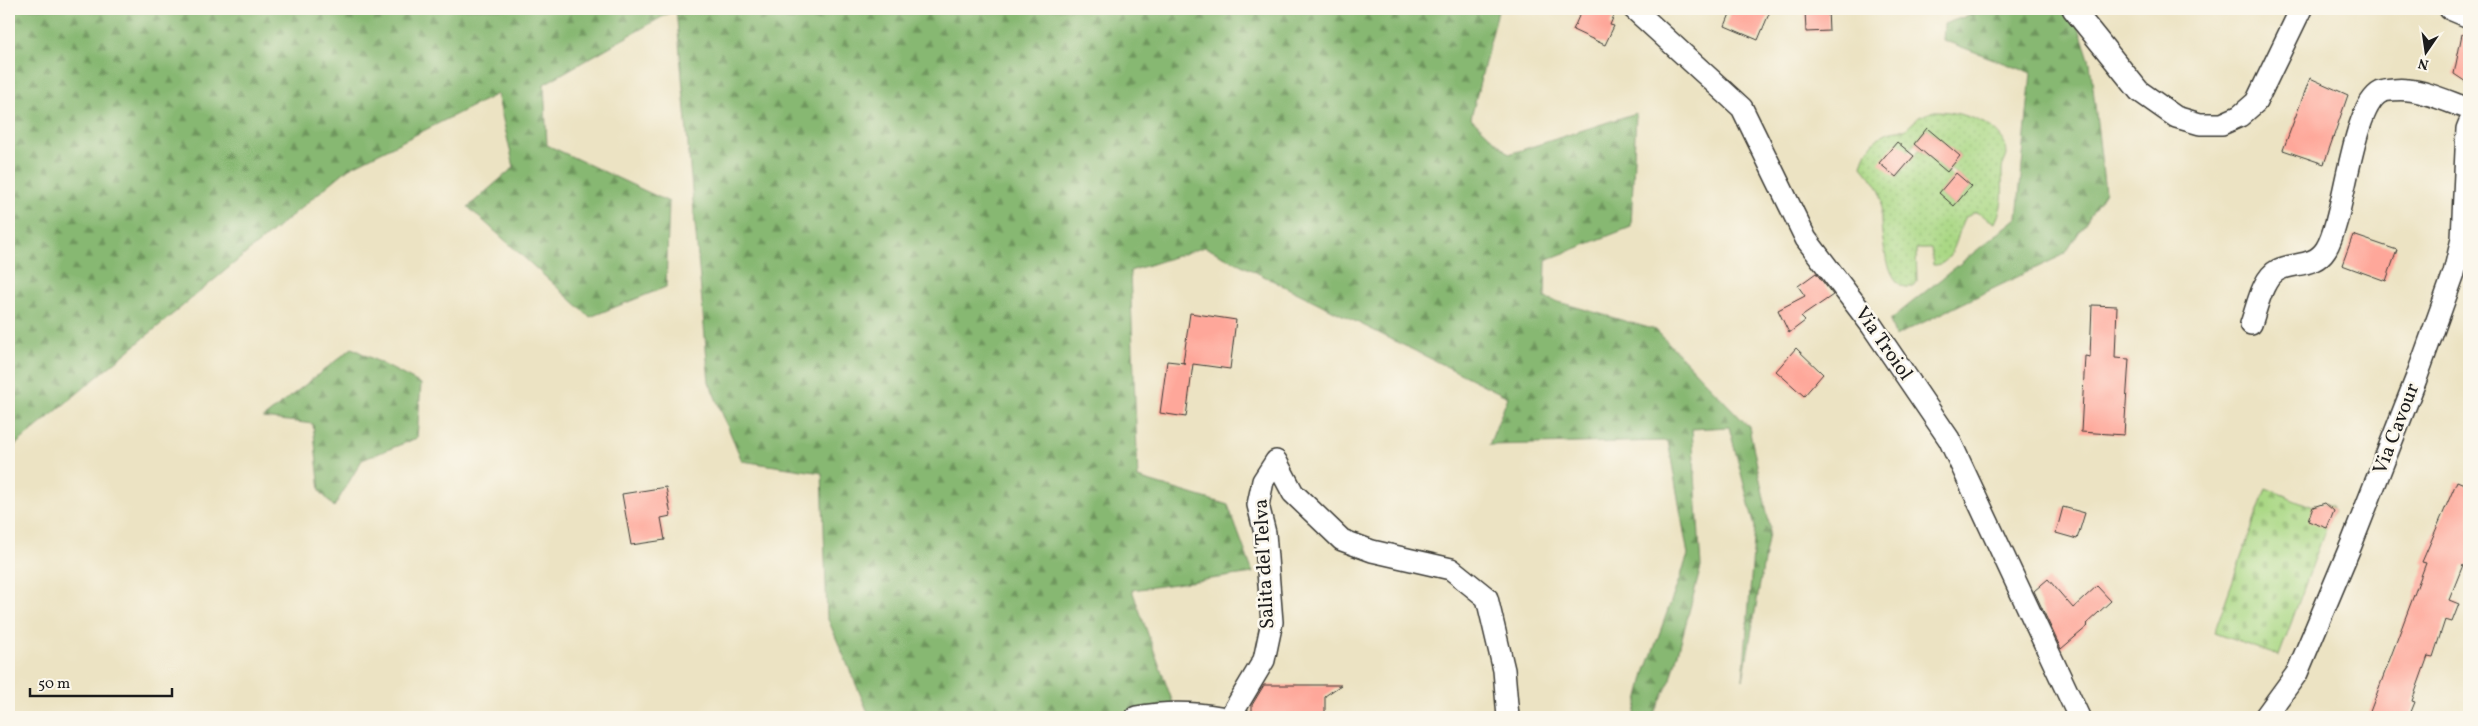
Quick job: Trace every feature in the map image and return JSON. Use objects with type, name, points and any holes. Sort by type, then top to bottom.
[{"type":"street","name":"Via Troiol","points":[[1634,9],[1742,108],[1806,239],[1872,326],[1949,439],[2079,717]]},
{"type":"street","points":[[2073,9],[2139,91],[2176,116],[2200,124],[2222,124],[2240,116],[2256,102],[2300,9]]},
{"type":"street","points":[[2450,9],[2469,17]]},
{"type":"street","points":[[2251,324],[2268,280],[2278,270],[2301,266],[2325,251],[2334,230],[2360,124],[2372,99],[2382,92],[2408,90],[2469,109]]},
{"type":"street","name":"Via Cavour","points":[[2265,717],[2298,673],[2413,388],[2454,273],[2462,239],[2467,129],[2469,124]]},
{"type":"street","name":"Salita del Telva","points":[[1230,717],[1264,660],[1272,622],[1264,533],[1258,505],[1263,481],[1276,461],[1293,493],[1342,540],[1372,551],[1451,570],[1487,598],[1504,670],[1508,717]]},
{"type":"street","points":[[1136,717],[1164,713],[1199,713],[1220,717]]},
{"type":"green space","points":[[9,9],[676,9],[544,84],[547,145],[669,202],[666,287],[590,317],[468,207],[514,167],[497,94],[349,168],[9,450]]},
{"type":"green space","points":[[676,9],[1494,9],[1498,11],[1471,118],[1509,154],[1636,113],[1631,227],[1546,260],[1545,298],[1656,330],[1749,427],[1770,527],[1743,680],[1755,527],[1729,427],[1692,429],[1701,567],[1671,679],[1652,717],[1634,717],[1645,673],[1688,555],[1668,441],[1489,445],[1508,397],[1205,247],[1130,271],[1138,478],[1228,505],[1253,573],[1132,590],[1178,717],[870,717],[827,617],[822,473],[742,461],[709,382]]},
{"type":"green space","points":[[1986,9],[2073,9],[2090,62],[2105,192],[2065,254],[1895,336],[1890,320],[2017,218],[2031,73],[1943,40],[1944,24]]},
{"type":"green space","points":[[1934,111],[1944,111],[1980,121],[1999,135],[2005,144],[2007,155],[2002,168],[2002,203],[1995,223],[1976,212],[1964,218],[1954,248],[1946,260],[1940,264],[1933,265],[1931,249],[1916,249],[1917,281],[1915,285],[1906,287],[1893,276],[1889,265],[1882,231],[1880,192],[1862,166],[1864,158],[1877,139],[1890,132],[1905,130],[1919,117]],"holes":[[[1927,128],[1960,156],[1950,168],[1971,186],[1954,206],[1939,193],[1953,177],[1920,149],[1896,177],[1908,151]]]},
{"type":"green space","points":[[352,348],[421,384],[417,438],[362,460],[334,507],[320,491],[313,424],[263,418]]},
{"type":"green space","points":[[2266,488],[2313,507],[2314,505],[2319,506],[2324,503],[2332,506],[2331,509],[2334,511],[2279,656],[2214,633]]},
{"type":"building","points":[[1582,9],[1607,9],[1615,13],[1610,25],[1614,26],[1605,45],[1573,30]]},
{"type":"building","points":[[1732,9],[1771,9],[1758,40],[1725,26]]},
{"type":"building","points":[[1805,9],[1828,9],[1829,31],[1806,32]]},
{"type":"building","points":[[2462,34],[2469,35],[2469,84],[2454,74]]},
{"type":"building","points":[[2310,78],[2348,95],[2324,164],[2283,150]]},
{"type":"building","points":[[1927,128],[1960,156],[1947,172],[1914,144]]},
{"type":"building","points":[[1897,142],[1914,156],[1896,177],[1879,163]]},
{"type":"building","points":[[1956,173],[1971,186],[1954,206],[1939,193]]},
{"type":"building","points":[[2353,235],[2397,250],[2386,281],[2342,265]]},
{"type":"building","points":[[1816,273],[1833,295],[1801,317],[1805,321],[1789,333],[1778,310],[1805,296],[1798,286]]},
{"type":"building","points":[[2092,305],[2117,306],[2115,358],[2129,359],[2124,435],[2081,432],[2085,356],[2090,357]]},
{"type":"building","points":[[1190,313],[1236,320],[1230,369],[1193,364],[1186,417],[1160,413],[1167,361],[1183,363]]},
{"type":"building","points":[[1796,348],[1823,374],[1804,396],[1776,371]]},
{"type":"building","points":[[2457,481],[2469,486],[2469,567],[2463,565],[2449,600],[2459,604],[2452,622],[2445,620],[2433,657],[2428,656],[2412,701],[2415,702],[2409,717],[2368,717],[2426,563],[2422,562]]},
{"type":"building","points":[[666,487],[671,516],[661,518],[665,540],[631,545],[622,494]]},
{"type":"building","points":[[2325,503],[2334,511],[2327,528],[2308,521],[2313,507]]},
{"type":"building","points":[[2063,507],[2085,513],[2077,539],[2056,533]]},
{"type":"building","points":[[2048,579],[2073,608],[2097,586],[2111,601],[2086,624],[2088,626],[2061,649],[2034,591]]},
{"type":"building","points":[[1264,685],[1341,685],[1325,696],[1325,717],[1252,717],[1252,705]]}]
